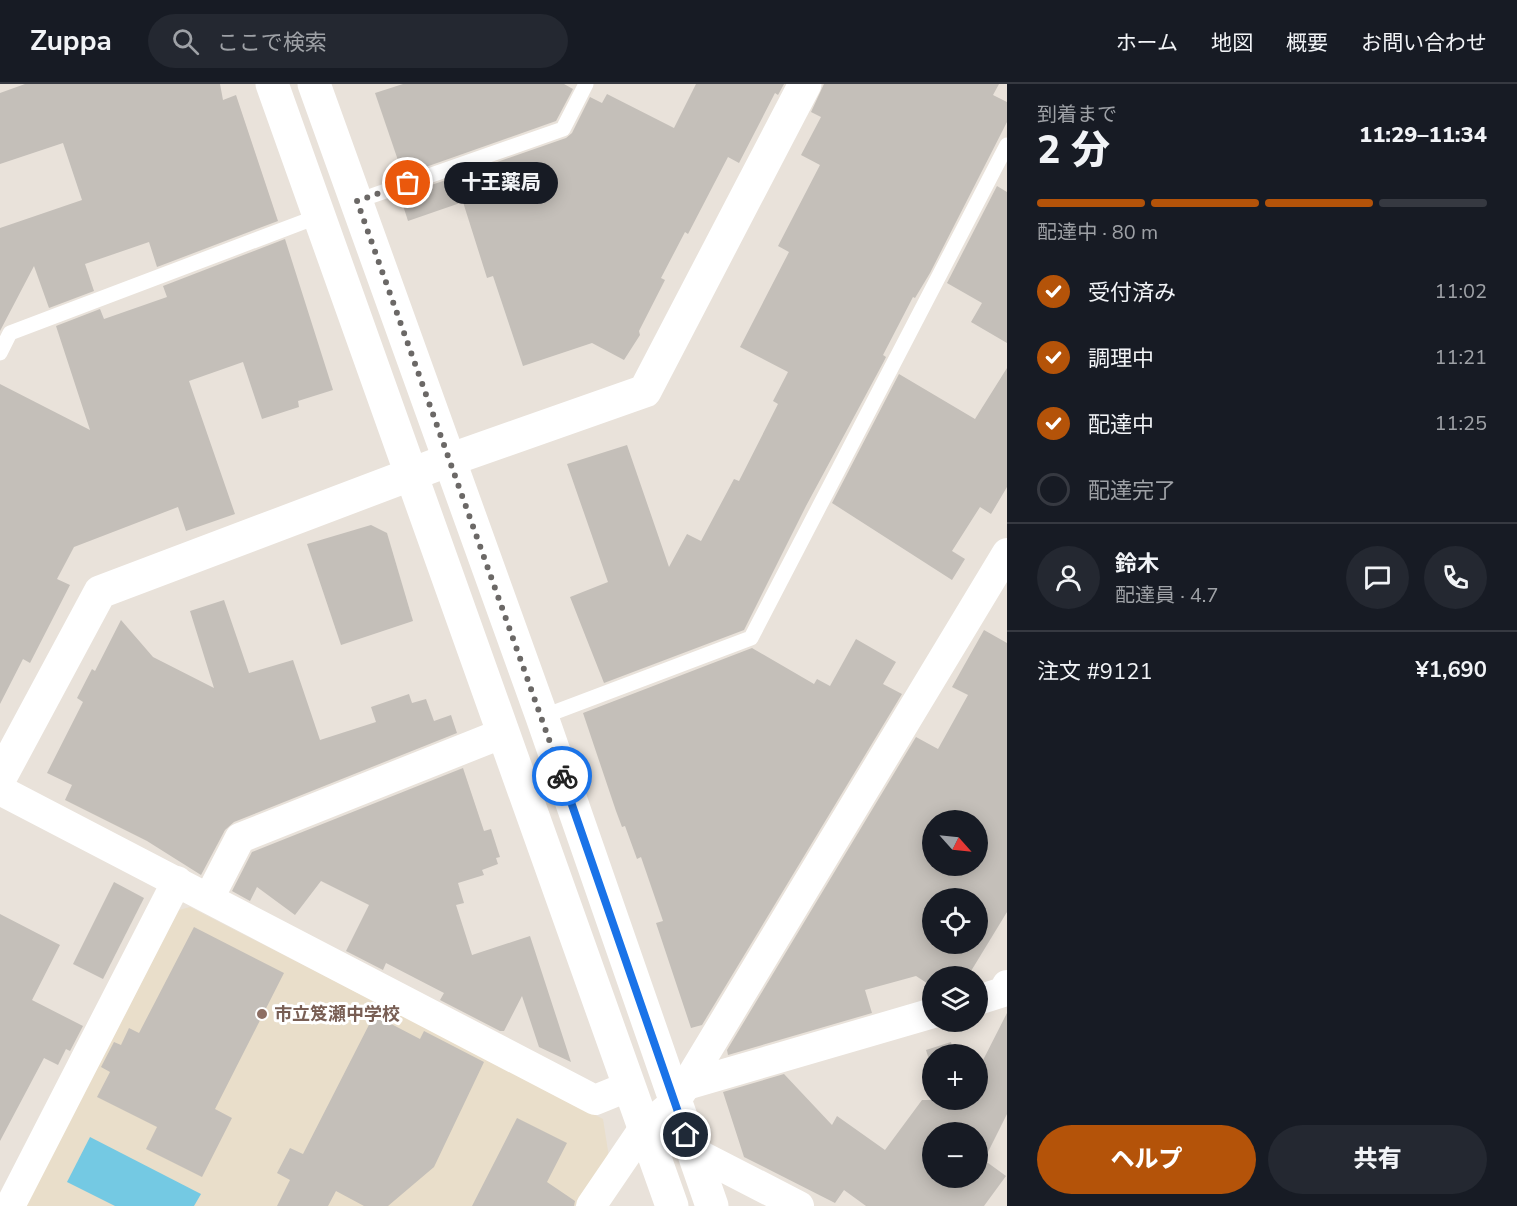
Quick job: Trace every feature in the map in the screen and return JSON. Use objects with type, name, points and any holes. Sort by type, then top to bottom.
[{"type":"street","points":[[272,84],[501,734],[672,1206]]},
{"type":"street","points":[[314,84],[680,1094],[692,1151],[712,1206]]},
{"type":"street","points":[[0,778],[100,592],[449,459],[645,391],[804,84]]},
{"type":"street","points":[[591,1206],[644,1128],[680,1094],[1007,554]]},
{"type":"street","points":[[209,898],[240,838],[501,734]]},
{"type":"street","points":[[0,790],[595,1100],[627,1087]]},
{"type":"street","points":[[10,1206],[177,881]]},
{"type":"street","points":[[680,1094],[922,1017]]},
{"type":"street","points":[[692,1151],[799,1206]]},
{"type":"lane","points":[[357,201],[563,129],[586,84]]},
{"type":"lane","points":[[542,717],[751,638],[1007,145]]},
{"type":"lane","points":[[0,353],[10,333],[319,216]]},
{"type":"shaded area","name":"市立笈瀬中学校","points":[[190,907],[603,1119],[609,1157],[575,1206],[26,1206],[179,910]]},
{"type":"water","points":[[90,1137],[201,1194],[194,1206],[115,1206],[67,1182]]},
{"type":"building","points":[[25,84],[220,84],[223,100],[236,95],[278,221],[157,267],[149,242],[85,264],[94,291],[49,308],[34,266],[0,331],[0,228],[82,200],[63,143],[0,164],[0,93]]},
{"type":"building","points":[[403,84],[564,84],[573,89],[556,121],[403,175],[375,93]]},
{"type":"building","points":[[696,84],[784,84],[778,95],[775,93],[739,163],[728,157],[688,234],[685,232],[661,278],[665,280],[639,331],[640,335],[624,360],[592,343],[523,366],[493,276],[487,278],[463,202],[408,221],[400,196],[566,138],[572,133],[590,97],[602,103],[607,94],[674,128]]},
{"type":"building","points":[[824,84],[999,84],[993,95],[1007,102],[1007,122],[930,273],[915,298],[913,297],[883,355],[886,357],[883,363],[806,506],[744,630],[604,683],[570,597],[608,582],[567,464],[627,445],[669,567],[687,534],[701,541],[734,479],[739,481],[778,404],[773,401],[788,372],[740,347],[789,252],[778,246],[820,165],[801,155],[821,117],[811,112]]},
{"type":"building","points":[[997,186],[1007,192],[1007,343],[971,322],[982,303],[947,283]]},
{"type":"building","points":[[285,239],[333,390],[298,401],[299,407],[262,419],[243,362],[189,381],[235,514],[186,531],[178,507],[74,547],[57,579],[70,585],[30,663],[23,659],[0,704],[0,384],[90,430],[56,326],[100,309],[104,319],[167,297],[163,286]]},
{"type":"building","points":[[1007,368],[1007,487],[991,514],[980,507],[952,551],[965,559],[952,580],[832,503],[899,374],[975,419]]},
{"type":"building","points":[[371,525],[387,533],[413,621],[341,645],[307,544]]},
{"type":"building","points":[[224,600],[249,673],[293,660],[320,740],[376,722],[371,707],[409,694],[412,703],[426,699],[434,721],[451,715],[457,733],[234,822],[225,830],[201,875],[147,841],[65,800],[72,785],[47,773],[83,702],[77,698],[92,669],[95,671],[121,620],[153,657],[214,688],[190,611]]},
{"type":"building","points":[[984,630],[1007,643],[1007,912],[988,943],[988,888],[922,888],[922,954],[981,954],[974,966],[922,966],[922,980],[916,976],[865,990],[872,1013],[728,1055],[727,1050],[916,737],[938,749],[968,695],[952,687]]},
{"type":"building","points":[[856,639],[896,662],[883,684],[902,694],[702,1025],[691,1028],[656,923],[663,921],[641,857],[637,859],[625,826],[622,827],[583,713],[752,648],[814,684],[817,679],[830,686]]},
{"type":"building","points":[[463,768],[484,831],[491,829],[500,857],[496,858],[498,864],[482,870],[484,875],[458,883],[464,903],[456,905],[472,955],[530,936],[571,1062],[539,1047],[522,996],[504,1031],[500,1031],[440,1000],[444,993],[386,963],[383,970],[346,951],[369,905],[321,881],[295,915],[257,887],[250,901],[232,891],[252,852]]},
{"type":"building","points":[[114,882],[144,898],[103,979],[73,964]]},
{"type":"building","points":[[0,914],[60,945],[32,1000],[83,1026],[70,1051],[66,1049],[58,1065],[44,1058],[0,1141]]},
{"type":"building","points":[[194,927],[284,973],[215,1109],[232,1118],[202,1177],[146,1149],[157,1127],[97,1097],[110,1072],[101,1067],[114,1042],[121,1045],[129,1028],[139,1033]]},
{"type":"building","points":[[1007,1013],[1007,1114],[988,1152],[988,1122],[922,1122],[922,1188],[988,1188],[988,1163],[1006,1176],[984,1206],[866,1206],[844,1190],[835,1203],[744,1157],[723,1092],[784,1074],[832,1125],[837,1116],[885,1150],[922,1100],[922,1110],[988,1110],[988,1050]]},
{"type":"building","points":[[374,1015],[420,1039],[424,1031],[484,1062],[434,1167],[388,1206],[364,1206],[336,1191],[328,1206],[277,1206],[290,1180],[277,1173],[290,1148],[303,1154]]},
{"type":"building","points":[[517,1118],[567,1143],[547,1182],[575,1201],[574,1206],[472,1206]]},
{"type":"way so far","points":[[408,183],[357,201],[562,776]]},
{"type":"place","name":"十王薬局","points":[[408,183]]},
{"type":"place","name":"市立笈瀬中学校","points":[[262,1014]]},
{"type":"route","points":[[562,776],[686,1135]]}]
